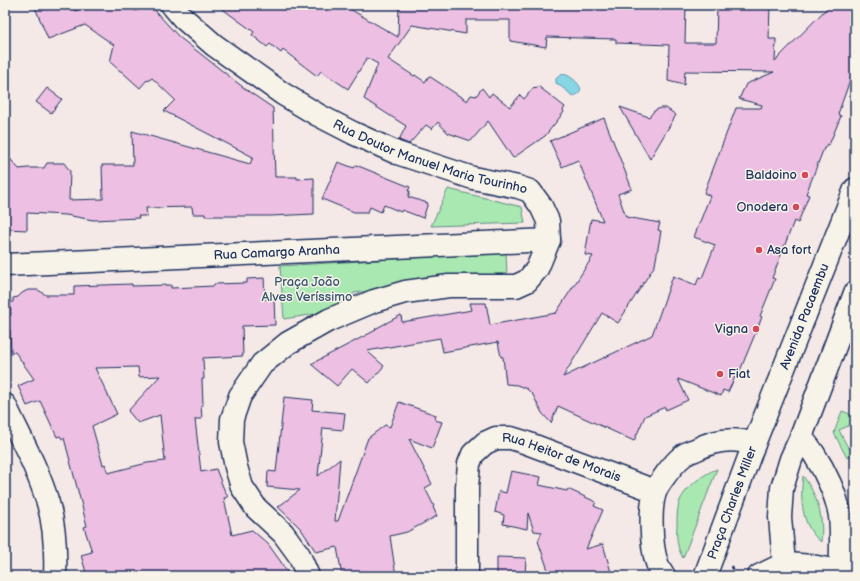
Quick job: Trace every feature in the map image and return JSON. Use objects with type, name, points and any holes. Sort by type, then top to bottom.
[{"type":"street","name":"Rua Doutor Manuel Maria Tourinho","points":[[172,5],[183,18],[214,45],[283,94],[318,115],[353,133],[398,153],[473,178],[518,187],[530,191],[541,206],[548,221],[549,240],[537,269],[528,280],[516,286],[449,286],[405,292],[374,301],[329,320],[288,343],[262,364],[240,396],[232,419],[231,442],[242,487],[256,508],[283,533],[299,555],[308,576]]},
{"type":"street","name":"Avenida Pacaembu","points":[[754,444],[855,189]]},
{"type":"street","name":"Rua Camargo Aranha","points":[[5,265],[549,240]]},
{"type":"street","points":[[787,570],[780,517],[782,488],[791,459],[801,437],[855,293]]},
{"type":"street","points":[[5,405],[36,470],[48,503],[56,551],[55,576]]},
{"type":"street","points":[[758,576],[808,565],[845,574],[840,515],[836,501],[821,465],[801,437]]},
{"type":"street","name":"Rua Heitor de Morais","points":[[467,576],[467,486],[469,464],[473,454],[477,450],[485,443],[496,438],[511,438],[524,442],[655,491]]},
{"type":"street","name":"Praça Charles Miller","points":[[664,576],[657,564],[652,532],[652,509],[655,491],[668,471],[685,454],[716,441],[743,440],[754,444],[705,576]]},
{"type":"green space","points":[[448,189],[522,207],[525,223],[431,226]]},
{"type":"green space","name":"Praça João Alves Veríssimo","points":[[506,252],[507,275],[448,280],[354,293],[341,310],[284,319],[280,266]]},
{"type":"green space","points":[[842,411],[855,416],[855,423],[839,430],[853,454],[847,458],[834,433]]},
{"type":"green space","points":[[717,469],[683,558],[679,550],[677,538],[677,514],[681,497],[695,482],[706,474]]},
{"type":"green space","points":[[803,476],[813,491],[819,508],[822,524],[821,542],[814,536],[809,528],[803,512]]},
{"type":"water","points":[[564,74],[572,78],[579,85],[580,92],[578,94],[572,96],[556,83],[556,79]]},
{"type":"building","points":[[34,5],[72,5],[75,11],[90,5],[133,5],[135,11],[152,5],[157,13],[179,37],[248,91],[273,108],[275,177],[297,177],[297,179],[314,178],[314,214],[271,216],[205,216],[205,214],[193,214],[192,207],[146,208],[147,216],[138,216],[139,218],[93,220],[66,215],[27,213],[27,230],[6,229],[7,207],[5,206],[5,153],[19,169],[44,168],[47,163],[64,163],[70,171],[69,200],[103,199],[102,165],[133,165],[132,131],[250,164],[253,157],[164,111],[175,100],[152,78],[148,81],[147,80],[140,88],[110,62],[114,45],[85,25],[48,39]]},
{"type":"building","points":[[217,5],[343,5],[398,37],[399,5],[686,5],[685,43],[716,43],[717,5],[770,5],[769,39],[776,39],[775,61],[830,5],[845,5],[855,9],[855,66],[838,114],[841,116],[829,145],[827,144],[824,148],[806,194],[809,195],[798,223],[794,221],[772,278],[775,279],[760,316],[762,317],[737,378],[735,377],[728,392],[723,390],[721,396],[678,379],[688,400],[666,410],[665,407],[645,416],[634,441],[558,406],[551,423],[542,413],[533,395],[527,389],[517,385],[506,384],[503,357],[501,357],[498,342],[443,352],[440,338],[367,351],[384,366],[369,383],[352,369],[337,386],[311,364],[376,330],[375,329],[401,315],[402,322],[472,310],[470,303],[486,303],[490,325],[556,313],[593,256],[585,255],[591,219],[603,221],[578,160],[562,167],[550,141],[604,118],[632,189],[618,194],[626,217],[660,223],[658,230],[661,231],[655,265],[618,323],[602,313],[563,377],[652,335],[673,276],[696,285],[699,277],[702,278],[715,245],[694,237],[710,196],[704,193],[736,108],[761,108],[762,105],[739,99],[746,84],[774,72],[685,71],[684,85],[668,81],[669,45],[616,43],[616,39],[547,37],[546,47],[510,41],[510,20],[466,20],[466,34],[412,25],[388,59],[425,82],[429,76],[467,101],[471,95],[476,96],[482,88],[489,97],[492,93],[510,107],[520,95],[524,99],[534,87],[536,89],[538,86],[565,107],[563,110],[564,112],[545,136],[513,158],[488,121],[471,141],[448,133],[438,122],[432,129],[426,125],[409,144],[399,140],[406,126],[364,99],[378,64],[367,58],[348,89],[321,71],[317,76],[283,50],[281,53],[270,44],[267,47],[252,35],[254,32]]},
{"type":"building","points":[[47,88],[62,99],[51,113],[36,102]]},
{"type":"building","points":[[620,107],[649,117],[654,111],[660,108],[666,108],[676,115],[650,159]]},
{"type":"building","points":[[338,162],[354,168],[356,165],[410,187],[408,197],[428,203],[423,218],[402,210],[401,212],[384,205],[381,212],[370,207],[368,212],[354,212],[322,199]]},
{"type":"building","points":[[264,278],[265,299],[274,298],[275,325],[242,326],[243,356],[203,358],[204,379],[202,379],[202,419],[195,419],[201,472],[216,469],[228,497],[224,498],[232,535],[252,530],[268,544],[289,576],[87,576],[81,555],[92,552],[84,527],[87,526],[64,438],[62,439],[60,436],[57,437],[40,401],[27,406],[18,386],[34,379],[15,352],[11,352],[10,330],[6,330],[5,318],[11,315],[10,302],[13,302],[13,298],[18,297],[28,290],[38,290],[46,295],[74,295],[74,286],[132,284],[132,286],[171,285],[171,288],[247,283],[247,279]],"holes":[[[138,367],[139,377],[160,376],[128,411],[138,423],[160,415],[165,461],[147,463],[108,473],[105,464],[103,465],[92,426],[117,414],[95,368]]]},
{"type":"building","points":[[284,397],[313,400],[312,410],[345,413],[343,430],[323,428],[318,476],[340,459],[335,521],[338,521],[368,438],[385,425],[390,427],[399,402],[436,415],[435,420],[442,422],[432,448],[409,439],[432,484],[425,488],[437,516],[407,532],[390,536],[396,576],[342,576],[337,547],[316,552],[301,529],[278,507],[300,490],[267,487],[268,471],[276,472]]},
{"type":"building","points":[[511,471],[541,477],[539,485],[567,491],[568,489],[596,502],[594,506],[603,510],[586,549],[603,544],[612,576],[550,576],[538,541],[542,532],[534,531],[528,513],[527,529],[503,524],[504,515],[495,512],[499,491],[506,493]]},
{"type":"building","points":[[497,557],[526,558],[525,576],[497,576]]},
{"type":"place","name":"Baldoino","points":[[805,175]]},
{"type":"place","name":"Onodera","points":[[796,207]]},
{"type":"place","name":"Asa fort","points":[[759,250]]},
{"type":"place","name":"Vigna","points":[[756,329]]},
{"type":"place","name":"Fiat","points":[[720,374]]}]
